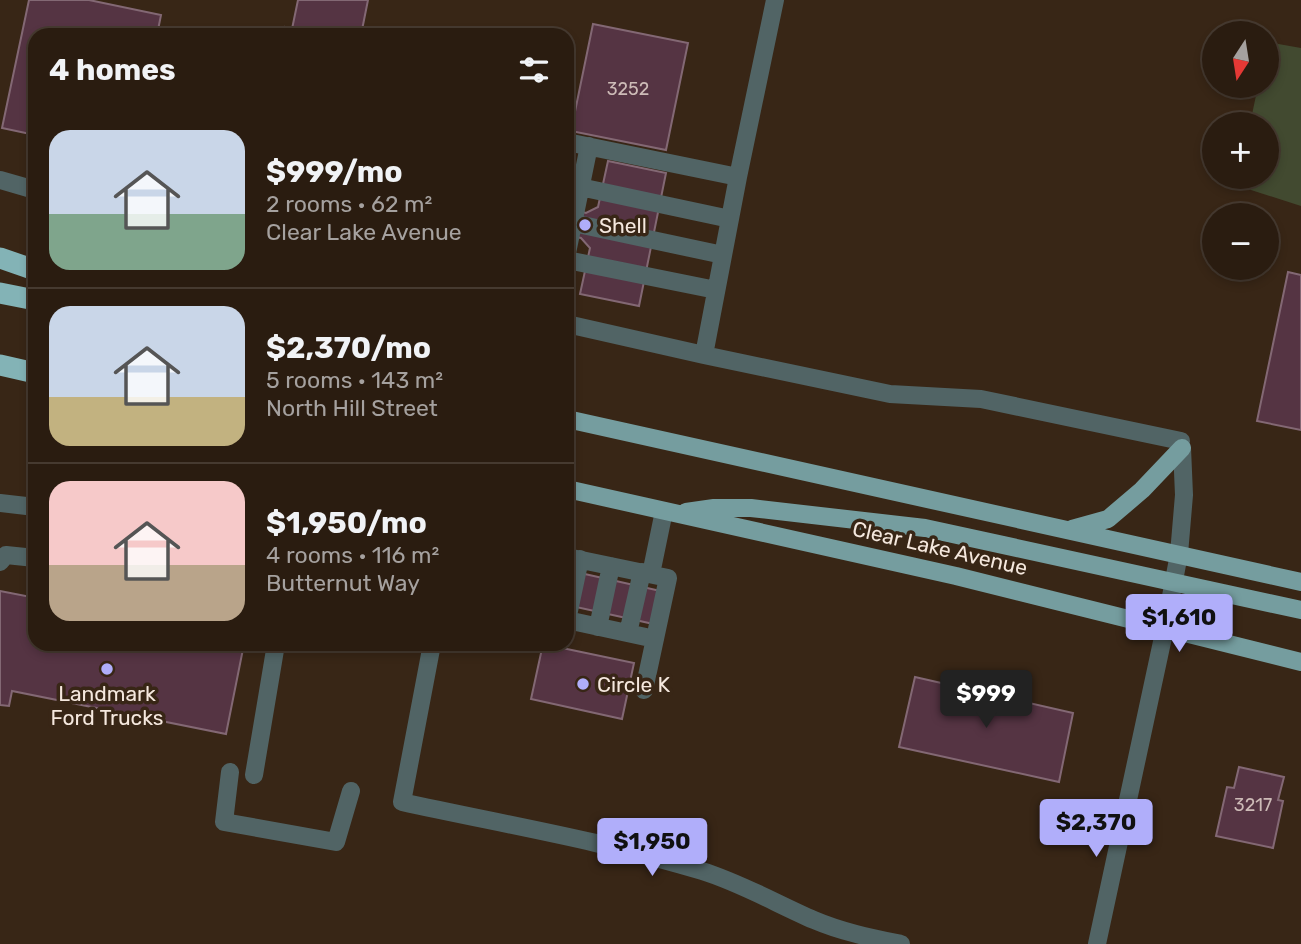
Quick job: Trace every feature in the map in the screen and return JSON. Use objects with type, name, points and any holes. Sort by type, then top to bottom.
[{"type":"highway","points":[[0,258],[28,268]]},
{"type":"highway","points":[[0,293],[28,299]]},
{"type":"highway","points":[[0,365],[28,371]]},
{"type":"main road","points":[[574,421],[1301,582]]},
{"type":"main road","points":[[1068,530],[1108,519],[1142,490],[1182,444]]},
{"type":"main road","name":"Clear Lake Avenue","points":[[574,491],[956,576],[1301,662]]},
{"type":"main road","points":[[670,512],[751,508],[925,528],[1301,610]]},
{"type":"street","points":[[704,355],[775,0]]},
{"type":"street","points":[[574,143],[738,177]]},
{"type":"street","points":[[574,218],[589,146]]},
{"type":"street","points":[[0,180],[28,188]]},
{"type":"street","points":[[580,187],[730,219]]},
{"type":"street","points":[[574,223],[723,255]]},
{"type":"street","points":[[574,261],[716,290]]},
{"type":"street","points":[[574,326],[890,394],[981,399],[1182,444],[1184,495],[1179,554],[1097,944]]},
{"type":"street","points":[[0,503],[28,506]]},
{"type":"street","points":[[628,633],[646,573],[670,512]]},
{"type":"street","points":[[0,562],[6,555],[28,557]]},
{"type":"street","points":[[574,558],[668,578],[644,690]]},
{"type":"street","points":[[598,626],[611,566]]},
{"type":"street","points":[[574,621],[655,639]]},
{"type":"street","points":[[254,775],[275,651]]},
{"type":"street","points":[[431,651],[402,802],[705,872],[816,921],[850,933],[901,944]]},
{"type":"street","points":[[230,772],[223,822],[336,842],[351,791]]},
{"type":"green space","points":[[1279,44],[1301,48],[1301,206],[1250,189],[1279,189],[1279,112],[1253,112],[1255,98],[1279,98]]},
{"type":"building","points":[[29,0],[89,0],[161,15],[158,28],[28,28],[28,134],[2,128]]},
{"type":"building","points":[[298,0],[368,0],[362,28],[292,28]]},
{"type":"building","points":[[593,24],[688,43],[666,150],[574,132],[574,116]]},
{"type":"building","points":[[608,161],[666,173],[639,306],[580,294],[590,248],[581,238],[574,236],[574,210],[586,213],[598,207]]},
{"type":"building","points":[[1288,272],[1301,275],[1301,430],[1257,421]]},
{"type":"building","points":[[574,572],[665,592],[658,625],[574,607]]},
{"type":"building","points":[[0,591],[28,596],[28,651],[243,651],[226,734],[12,691],[9,706],[0,705]]},
{"type":"building","points":[[574,650],[634,663],[622,719],[531,699],[541,651]]},
{"type":"building","points":[[915,677],[1073,713],[1059,782],[899,747]]},
{"type":"building","points":[[1239,767],[1284,777],[1278,800],[1283,801],[1273,848],[1216,836],[1227,787],[1234,788]]},
{"type":"place","name":"Shell","points":[[585,225]]},
{"type":"place","name":"Landmark Ford Trucks","points":[[107,669]]},
{"type":"place","name":"Circle K","points":[[583,684]]}]
